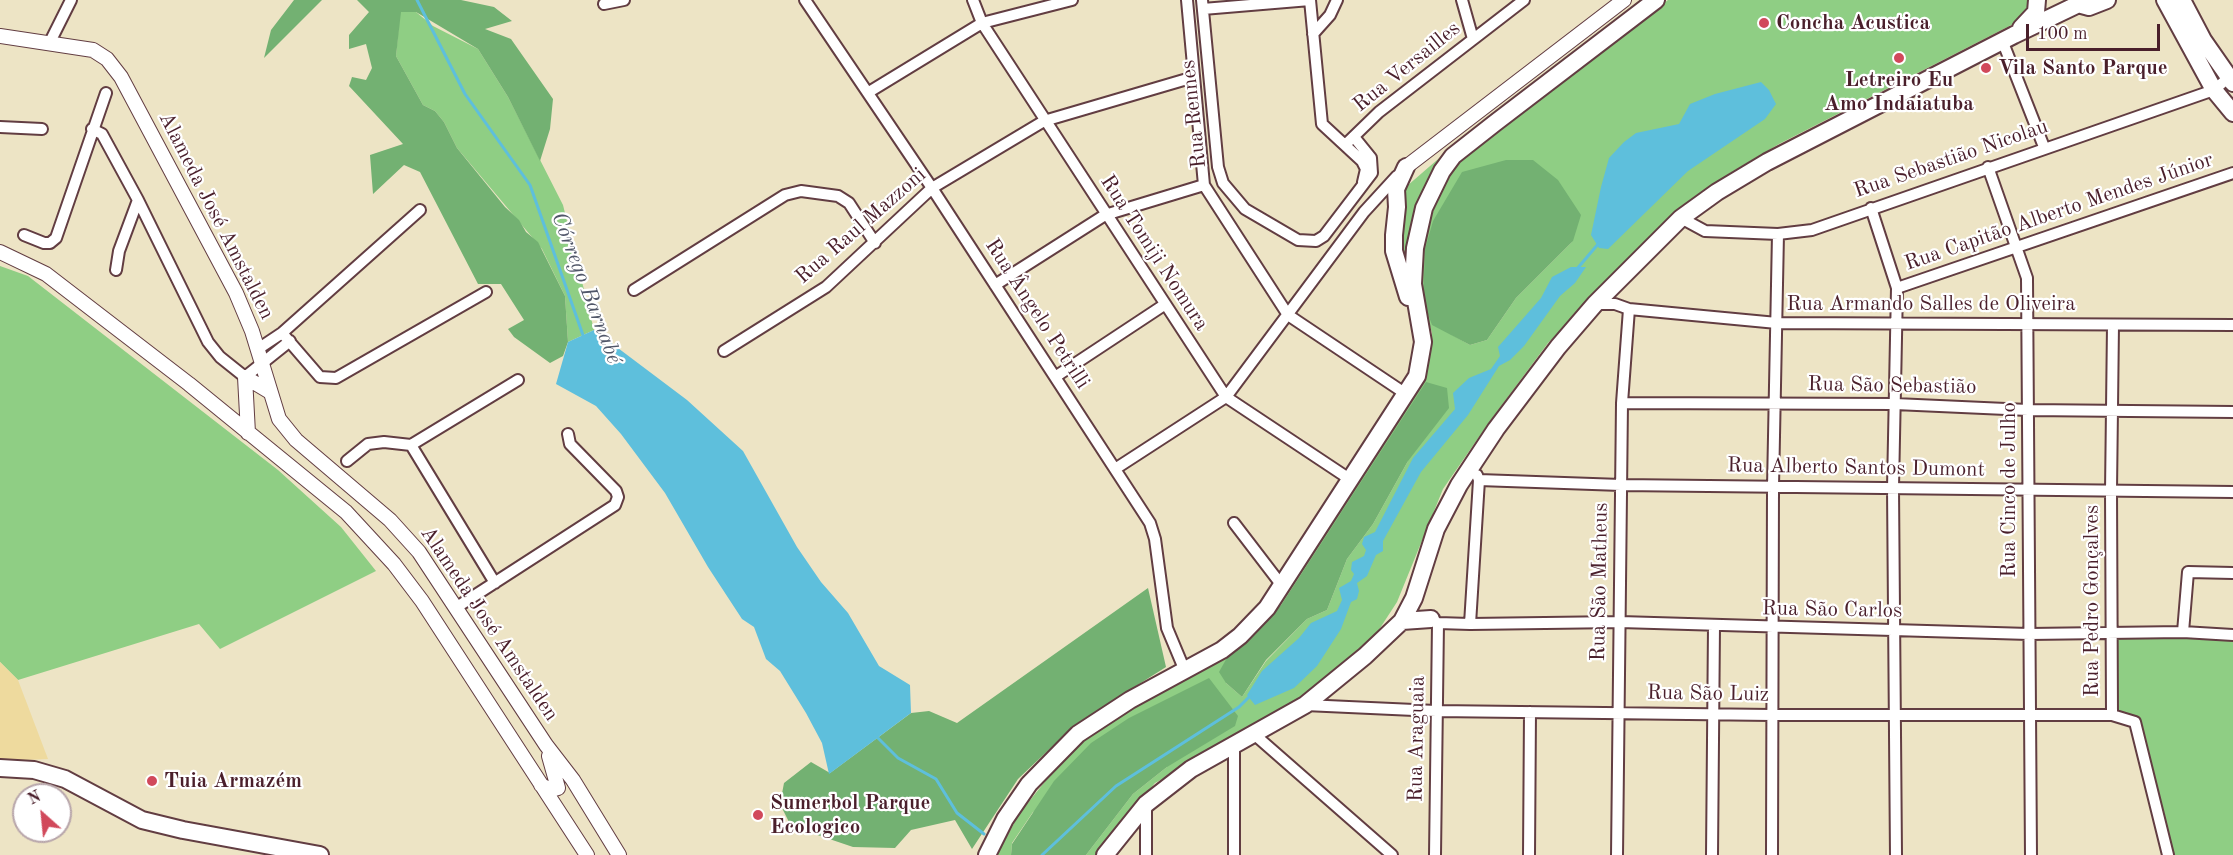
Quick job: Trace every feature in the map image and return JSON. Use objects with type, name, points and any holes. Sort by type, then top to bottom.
[{"type":"main road","points":[[989,853],[1005,819],[1029,784],[1078,734],[1130,699],[1185,671],[1240,636],[1283,587],[1417,376],[1423,342],[1413,284],[1414,248],[1424,208],[1442,171],[1453,156],[1656,0]]},
{"type":"main road","points":[[2008,38],[2036,12],[2037,0]]},
{"type":"main road","points":[[1105,855],[1146,804],[1191,769],[1305,705],[1365,656],[1402,621],[1414,598],[1436,529],[1476,472],[1539,369],[1595,304],[1681,218],[1717,192],[1767,162],[2008,38],[2079,2],[2089,7],[2107,0]]},
{"type":"main road","points":[[2165,0],[2214,90],[2233,113]]},
{"type":"main road","points":[[2182,0],[2230,80]]},
{"type":"main road","points":[[1406,168],[1396,189],[1394,251],[1403,284],[1419,323]]},
{"type":"main road","points":[[1414,598],[1434,621]]},
{"type":"main road","points":[[1402,621],[1434,621]]},
{"type":"main road","points":[[0,768],[34,770],[65,779],[142,820],[183,830],[320,855]]},
{"type":"street","points":[[50,42],[72,0]]},
{"type":"street","points":[[604,4],[624,0]]},
{"type":"street","name":"Rua Ângelo Petrilli","points":[[805,0],[869,92],[1150,523],[1155,539],[1167,627],[1185,671]]},
{"type":"street","name":"Rua Tomiji Nomura","points":[[973,0],[982,23],[1044,121],[1226,397],[1351,480]]},
{"type":"street","points":[[869,92],[982,23],[1072,0]]},
{"type":"street","points":[[1187,0],[1204,185],[1288,315],[1406,394]]},
{"type":"street","points":[[1203,4],[1310,0],[1322,124],[1362,161],[1366,169],[1362,188]]},
{"type":"street","points":[[1314,34],[1330,15],[1336,0]]},
{"type":"street","points":[[1462,0],[1473,39]]},
{"type":"street","name":"Rua Versailles","points":[[1345,145],[1379,112],[1524,0]]},
{"type":"street","points":[[1115,469],[1226,397],[1364,212],[1406,168],[1624,0]]},
{"type":"street","name":"Rua Rennes","points":[[1203,4],[1218,167],[1223,183],[1233,198],[1245,209],[1298,240],[1308,242],[1324,236],[1372,173],[1374,165],[1354,136]]},
{"type":"street","name":"Alameda José Amstalden","points":[[0,36],[93,50],[107,59],[121,77],[236,293],[260,356],[279,419],[296,440],[390,520],[419,552],[546,746],[573,780],[619,855]]},
{"type":"street","points":[[2008,38],[2044,147]]},
{"type":"street","name":"Rua Raul Mazzoni","points":[[724,351],[826,287],[932,188],[1044,121],[1194,77]]},
{"type":"street","name":"Rua Sebastião Nicolau","points":[[1681,218],[1705,231],[1778,234],[1812,230],[2044,147],[2214,90],[2230,80]]},
{"type":"street","points":[[24,235],[44,243],[50,243],[56,238],[106,93]]},
{"type":"street","points":[[0,127],[42,129]]},
{"type":"street","points":[[92,129],[102,134],[138,200],[208,342],[220,357],[245,377],[270,392]]},
{"type":"street","name":"Rua Cinco de Julho","points":[[1988,167],[2027,278],[2031,855]]},
{"type":"street","name":"Rua Capitão Alberto Mendes Júnior","points":[[1897,288],[2018,249],[2233,173]]},
{"type":"street","points":[[995,285],[1105,215],[1204,185]]},
{"type":"street","points":[[634,290],[785,195],[801,191],[838,196],[849,203],[874,243]]},
{"type":"street","points":[[116,270],[119,252],[138,200]]},
{"type":"street","points":[[1871,208],[1897,288],[1893,488],[1896,855]]},
{"type":"street","points":[[248,433],[245,377],[260,356],[286,337],[420,210]]},
{"type":"street","points":[[1772,855],[1773,487],[1778,234]]},
{"type":"street","points":[[0,252],[46,274],[346,512],[394,564],[422,601],[587,855]]},
{"type":"street","points":[[286,337],[320,376],[336,378],[486,292]]},
{"type":"street","name":"Rua Armando Salles de Oliveira","points":[[1595,304],[1615,304],[1629,309],[1777,323],[2233,325]]},
{"type":"street","points":[[1055,377],[1164,306]]},
{"type":"street","name":"Rua São Matheus","points":[[1617,855],[1622,403],[1629,309]]},
{"type":"street","name":"Rua Pedro Gonçalves","points":[[2113,325],[2110,491],[2112,715],[2135,723],[2168,855]]},
{"type":"street","points":[[347,461],[368,444],[384,442],[411,445],[518,380]]},
{"type":"street","name":"Rua São Sebastião","points":[[1622,403],[1895,404],[2028,410],[2233,412]]},
{"type":"street","points":[[457,608],[615,505],[618,497],[616,491],[570,444],[568,434]]},
{"type":"street","points":[[411,445],[495,583]]},
{"type":"street","points":[[1470,624],[1476,472]]},
{"type":"street","name":"Rua Alberto Santos Dumont","points":[[1476,472],[1622,485],[2233,492]]},
{"type":"street","points":[[1234,524],[1283,587]]},
{"type":"street","points":[[2183,632],[2188,572],[2233,573]]},
{"type":"street","name":"Rua São Carlos","points":[[1434,621],[1470,624],[1620,622],[2029,634],[2183,632],[2233,635]]},
{"type":"street","name":"Rua Araguaia","points":[[1434,621],[1436,855]]},
{"type":"street","points":[[1712,855],[1714,626]]},
{"type":"street","name":"Rua São Luiz","points":[[1305,705],[1436,711],[1772,715],[2030,713],[2112,715]]},
{"type":"street","points":[[1529,855],[1530,712]]},
{"type":"street","points":[[1255,735],[1392,855]]},
{"type":"street","points":[[541,785],[551,790],[558,788],[546,746]]},
{"type":"street","points":[[1234,746],[1234,855]]},
{"type":"street","points":[[1146,804],[1146,855]]},
{"type":"green space","points":[[294,0],[322,0],[264,58],[271,30]]},
{"type":"green space","points":[[357,0],[461,0],[494,7],[512,21],[485,29],[511,39],[553,99],[550,129],[540,161],[508,97],[478,49],[416,12],[401,12],[396,56],[423,105],[435,111],[444,122],[457,148],[505,207],[519,220],[526,232],[538,242],[565,296],[568,342],[563,356],[550,363],[514,337],[508,329],[524,320],[501,284],[478,284],[420,172],[404,165],[373,194],[370,155],[403,144],[349,86],[352,77],[366,80],[372,68],[366,44],[349,49],[349,35],[369,12]]},
{"type":"green space","points":[[1640,0],[1643,3],[1442,163],[1406,281],[1399,256],[1403,191],[1407,186],[1452,147]]},
{"type":"green space","points":[[1668,0],[2032,0],[2027,17],[1779,144],[1730,173],[1672,218],[1548,343],[1490,421],[1443,489],[1397,602],[1371,642],[1350,662],[1272,720],[1155,783],[1114,831],[1097,855],[1086,855],[1133,794],[1167,767],[1033,812],[1012,843],[1011,855],[997,855],[1019,814],[1067,754],[1107,721],[1167,688],[1287,591],[1424,378],[1430,355],[1432,333],[1420,292],[1422,251],[1445,181],[1460,160]],"holes":[[[1573,241],[1516,298],[1487,340],[1470,345],[1452,335]],[[1408,461],[1373,524],[1347,559],[1327,610],[1307,619],[1266,661],[1242,697],[1226,683],[1228,656],[1281,605],[1340,515]]]},
{"type":"green space","points":[[400,12],[416,12],[433,26],[478,49],[508,97],[563,205],[594,330],[568,342],[565,296],[542,249],[457,148],[444,122],[435,111],[423,105],[396,56]]},
{"type":"green space","points":[[1506,160],[1533,160],[1558,180],[1581,215],[1573,241],[1516,298],[1487,340],[1470,345],[1432,325],[1423,301],[1425,249],[1433,221],[1462,172]]},
{"type":"green space","points":[[0,266],[28,276],[278,470],[341,527],[376,571],[220,649],[199,624],[18,680],[0,662]]},
{"type":"green space","points":[[1426,382],[1447,388],[1449,408],[1408,461],[1373,524],[1347,559],[1327,610],[1307,619],[1266,660],[1242,697],[1226,683],[1219,672],[1228,656],[1281,605]]},
{"type":"green space","points":[[1148,588],[1166,667],[1076,724],[1018,779],[972,849],[955,820],[911,830],[895,848],[853,847],[791,826],[780,804],[784,783],[811,762],[830,773],[911,713],[929,711],[957,723]]},
{"type":"green space","points":[[2116,637],[2233,640],[2233,855],[2172,855],[2164,812],[2138,717],[2115,713]]},
{"type":"green space","points":[[1209,678],[1238,716],[1235,726],[1167,767],[1133,794],[1086,855],[1011,855],[1012,844],[1054,781],[1091,743],[1129,718]]},
{"type":"sand","points":[[0,662],[18,680],[48,759],[0,761]]},
{"type":"water","points":[[1761,82],[1769,90],[1776,104],[1765,119],[1688,171],[1608,249],[1599,248],[1591,235],[1601,187],[1609,158],[1624,142],[1636,133],[1679,124],[1690,104],[1715,94]]},
{"type":"water","points":[[1571,267],[1586,267],[1575,283],[1560,296],[1524,346],[1510,360],[1499,366],[1468,415],[1421,472],[1383,541],[1383,551],[1376,555],[1367,576],[1357,583],[1359,591],[1357,599],[1351,602],[1341,629],[1317,666],[1294,688],[1255,705],[1247,695],[1262,671],[1299,638],[1311,623],[1337,611],[1342,600],[1339,588],[1351,581],[1354,574],[1351,570],[1352,562],[1364,556],[1366,550],[1362,544],[1364,537],[1375,532],[1413,458],[1455,409],[1453,393],[1469,378],[1491,369],[1500,356],[1498,347],[1541,298],[1552,277]]},
{"type":"water","points":[[594,330],[687,400],[743,451],[797,547],[821,582],[848,613],[879,666],[910,685],[911,713],[829,774],[822,743],[806,713],[780,671],[766,659],[754,627],[742,619],[708,567],[665,493],[621,434],[596,406],[556,384],[568,342]]},
{"type":"waterway","name":"Córrego Barnabé","points":[[417,0],[465,94],[530,185],[584,338]]},
{"type":"waterway","points":[[1576,270],[1599,243]]},
{"type":"waterway","points":[[1042,855],[1116,786],[1239,707],[1250,696]]},
{"type":"waterway","name":"Córrego Barnabé","points":[[875,735],[898,758],[936,779],[957,813],[984,834]]},
{"type":"place","name":"Concha Acustica","points":[[1764,23]]},
{"type":"place","name":"Letreiro Eu Amo Indaiatuba","points":[[1899,58]]},
{"type":"place","name":"Vila Santo Parque","points":[[1986,68]]},
{"type":"place","name":"Tuia Armazém","points":[[152,781]]},
{"type":"place","name":"Sumerbol Parque Ecologico","points":[[758,815]]}]
